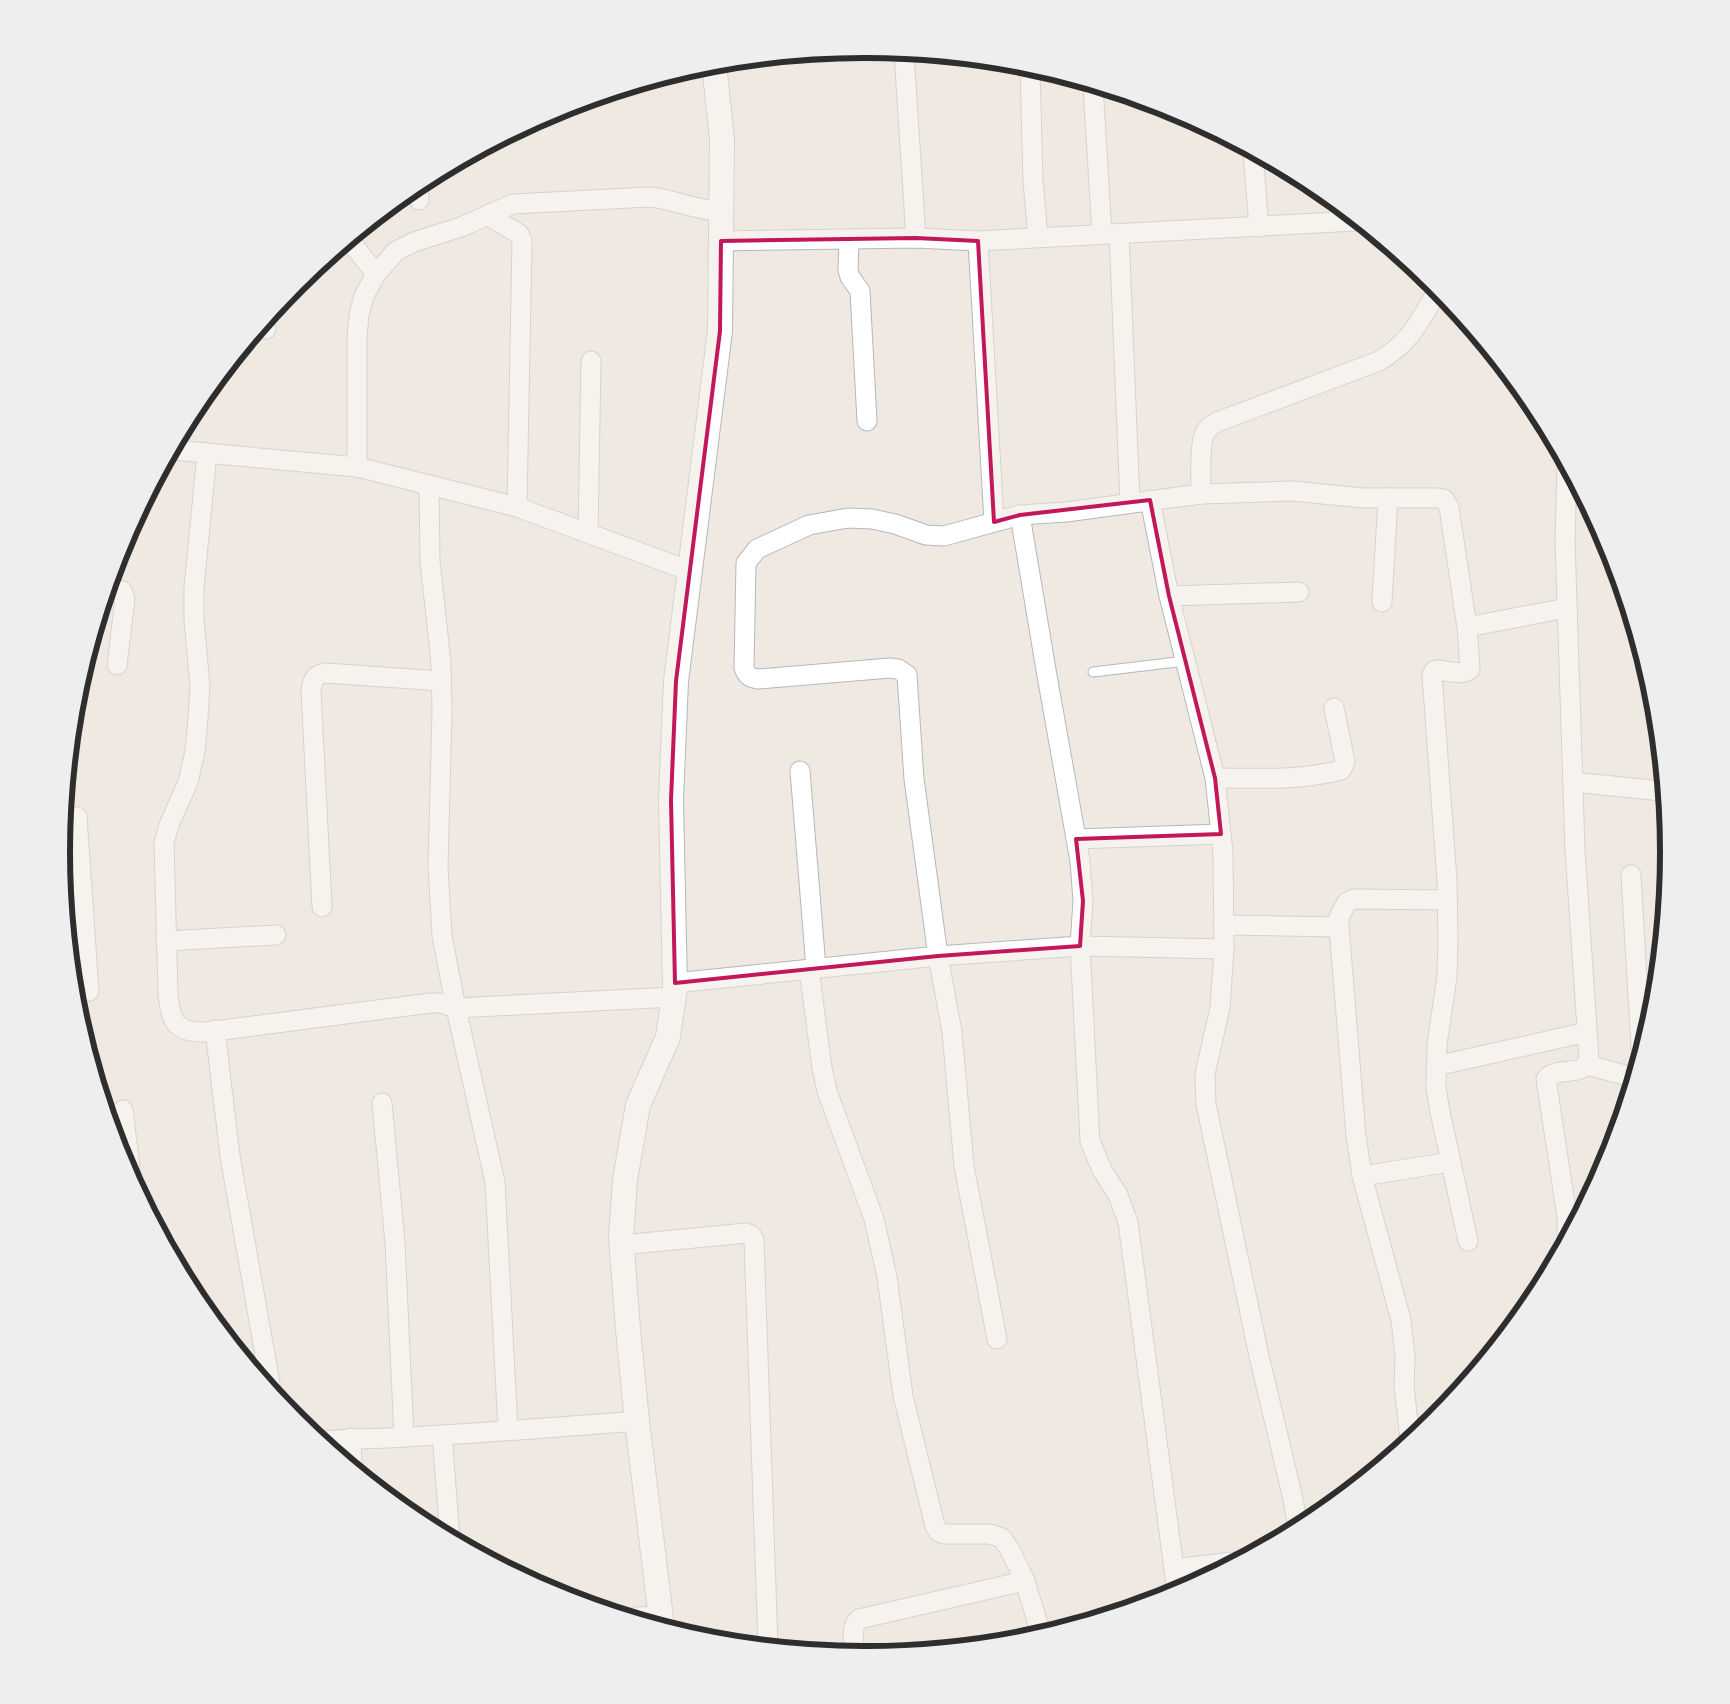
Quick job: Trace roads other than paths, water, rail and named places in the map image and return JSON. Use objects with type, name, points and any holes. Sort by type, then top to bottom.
[{"type":"street","points":[[904,59],[916,238]]},
{"type":"street","points":[[662,1620],[637,1421],[622,1245],[625,1180],[638,1105],[668,1037],[674,990],[671,800],[676,681],[720,331],[722,139],[715,72]]},
{"type":"street","points":[[1030,75],[1038,237]]},
{"type":"street","points":[[1095,92],[1111,234],[1130,503]]},
{"type":"street","points":[[1254,159],[1259,227]]},
{"type":"street","points":[[357,467],[357,337],[359,315],[364,296],[376,274],[396,251],[414,242],[461,227],[513,204],[649,197],[665,198],[694,209],[721,211]]},
{"type":"street","points":[[487,215],[519,234],[522,241],[516,507]]},
{"type":"street","points":[[721,241],[916,238],[978,241],[1348,221]]},
{"type":"street","points":[[849,239],[848,270],[850,277],[860,291],[867,421]]},
{"type":"street","points":[[978,241],[994,522]]},
{"type":"street","points":[[353,245],[376,274]]},
{"type":"street","points":[[1201,494],[1202,445],[1204,434],[1210,426],[1379,361],[1395,351],[1412,335],[1434,297]]},
{"type":"street","points":[[588,533],[591,361]]},
{"type":"street","points":[[180,450],[357,467],[516,507],[690,571]]},
{"type":"street","points":[[207,452],[194,588],[194,620],[200,686],[198,718],[188,782],[169,825],[164,842],[169,1008],[174,1021],[181,1028],[191,1032],[216,1030],[431,1003],[441,1003],[456,1008],[674,990],[813,968],[938,956],[1080,946],[1224,950]]},
{"type":"street","points":[[1567,480],[1565,542],[1572,782],[1589,1059],[1581,1070],[1554,1074],[1546,1080],[1567,1223]]},
{"type":"street","points":[[429,485],[430,560],[442,681],[438,867],[442,936],[456,1008],[496,1182],[508,1430]]},
{"type":"street","points":[[997,1339],[964,1166],[952,1032],[938,956],[914,780],[907,675],[898,669],[890,668],[759,679],[747,675],[744,668],[746,563],[757,549],[809,525],[848,518],[872,519],[895,524],[926,535],[944,536],[1020,515],[1066,512],[1201,494],[1292,490],[1363,498],[1438,498],[1448,502],[1467,627],[1470,669],[1467,672],[1461,673],[1438,670],[1434,671],[1432,675],[1447,891],[1447,976],[1437,1044],[1436,1066],[1437,1096],[1468,1241]]},
{"type":"street","points":[[1382,602],[1388,498]]},
{"type":"street","points":[[1150,500],[1169,596],[1215,778],[1223,853],[1224,950],[1220,1008],[1205,1074],[1206,1104],[1257,1346],[1296,1519]]},
{"type":"street","points":[[1020,515],[1080,861],[1083,901],[1080,946],[1090,1141],[1102,1170],[1118,1195],[1128,1222],[1176,1583]]},
{"type":"street","points":[[116,589],[122,591],[125,599],[117,665]]},
{"type":"street","points":[[1169,596],[1299,592]]},
{"type":"street","points":[[1467,627],[1568,608]]},
{"type":"street","points":[[322,907],[312,680],[318,675],[325,673],[442,681]]},
{"type":"street","points":[[1215,778],[1302,778],[1341,770],[1345,762],[1334,708]]},
{"type":"street","points":[[800,771],[813,968],[824,1076],[834,1111],[874,1219],[886,1277],[903,1396],[935,1526],[939,1532],[944,1534],[990,1534],[1002,1538],[1025,1581],[1039,1627]]},
{"type":"street","points":[[1572,782],[1657,790]]},
{"type":"street","points":[[77,817],[75,901],[89,991]]},
{"type":"street","points":[[1076,839],[1221,834]]},
{"type":"street","points":[[1631,875],[1640,1025]]},
{"type":"street","points":[[1409,1431],[1404,1387],[1401,1320],[1362,1176],[1355,1127],[1342,915],[1354,899],[1447,891]]},
{"type":"street","points":[[1224,926],[1342,915]]},
{"type":"street","points":[[166,941],[276,935]]},
{"type":"street","points":[[216,1030],[230,1156],[269,1377]]},
{"type":"street","points":[[1436,1066],[1587,1032]]},
{"type":"street","points":[[1587,1064],[1627,1075]]},
{"type":"street","points":[[382,1103],[395,1243],[404,1437]]},
{"type":"street","points":[[123,1110],[128,1147]]},
{"type":"street","points":[[1362,1176],[1451,1162]]},
{"type":"street","points":[[622,1245],[746,1233],[751,1235],[754,1240],[768,1641]]},
{"type":"street","points":[[332,1441],[637,1421]]},
{"type":"street","points":[[442,1435],[449,1529]]},
{"type":"street","points":[[351,1438],[352,1458]]},
{"type":"street","points":[[1174,1569],[1219,1564]]},
{"type":"street","points":[[854,1646],[853,1629],[859,1619],[1025,1581]]},
{"type":"lane","points":[[1093,672],[1185,661]]}]
